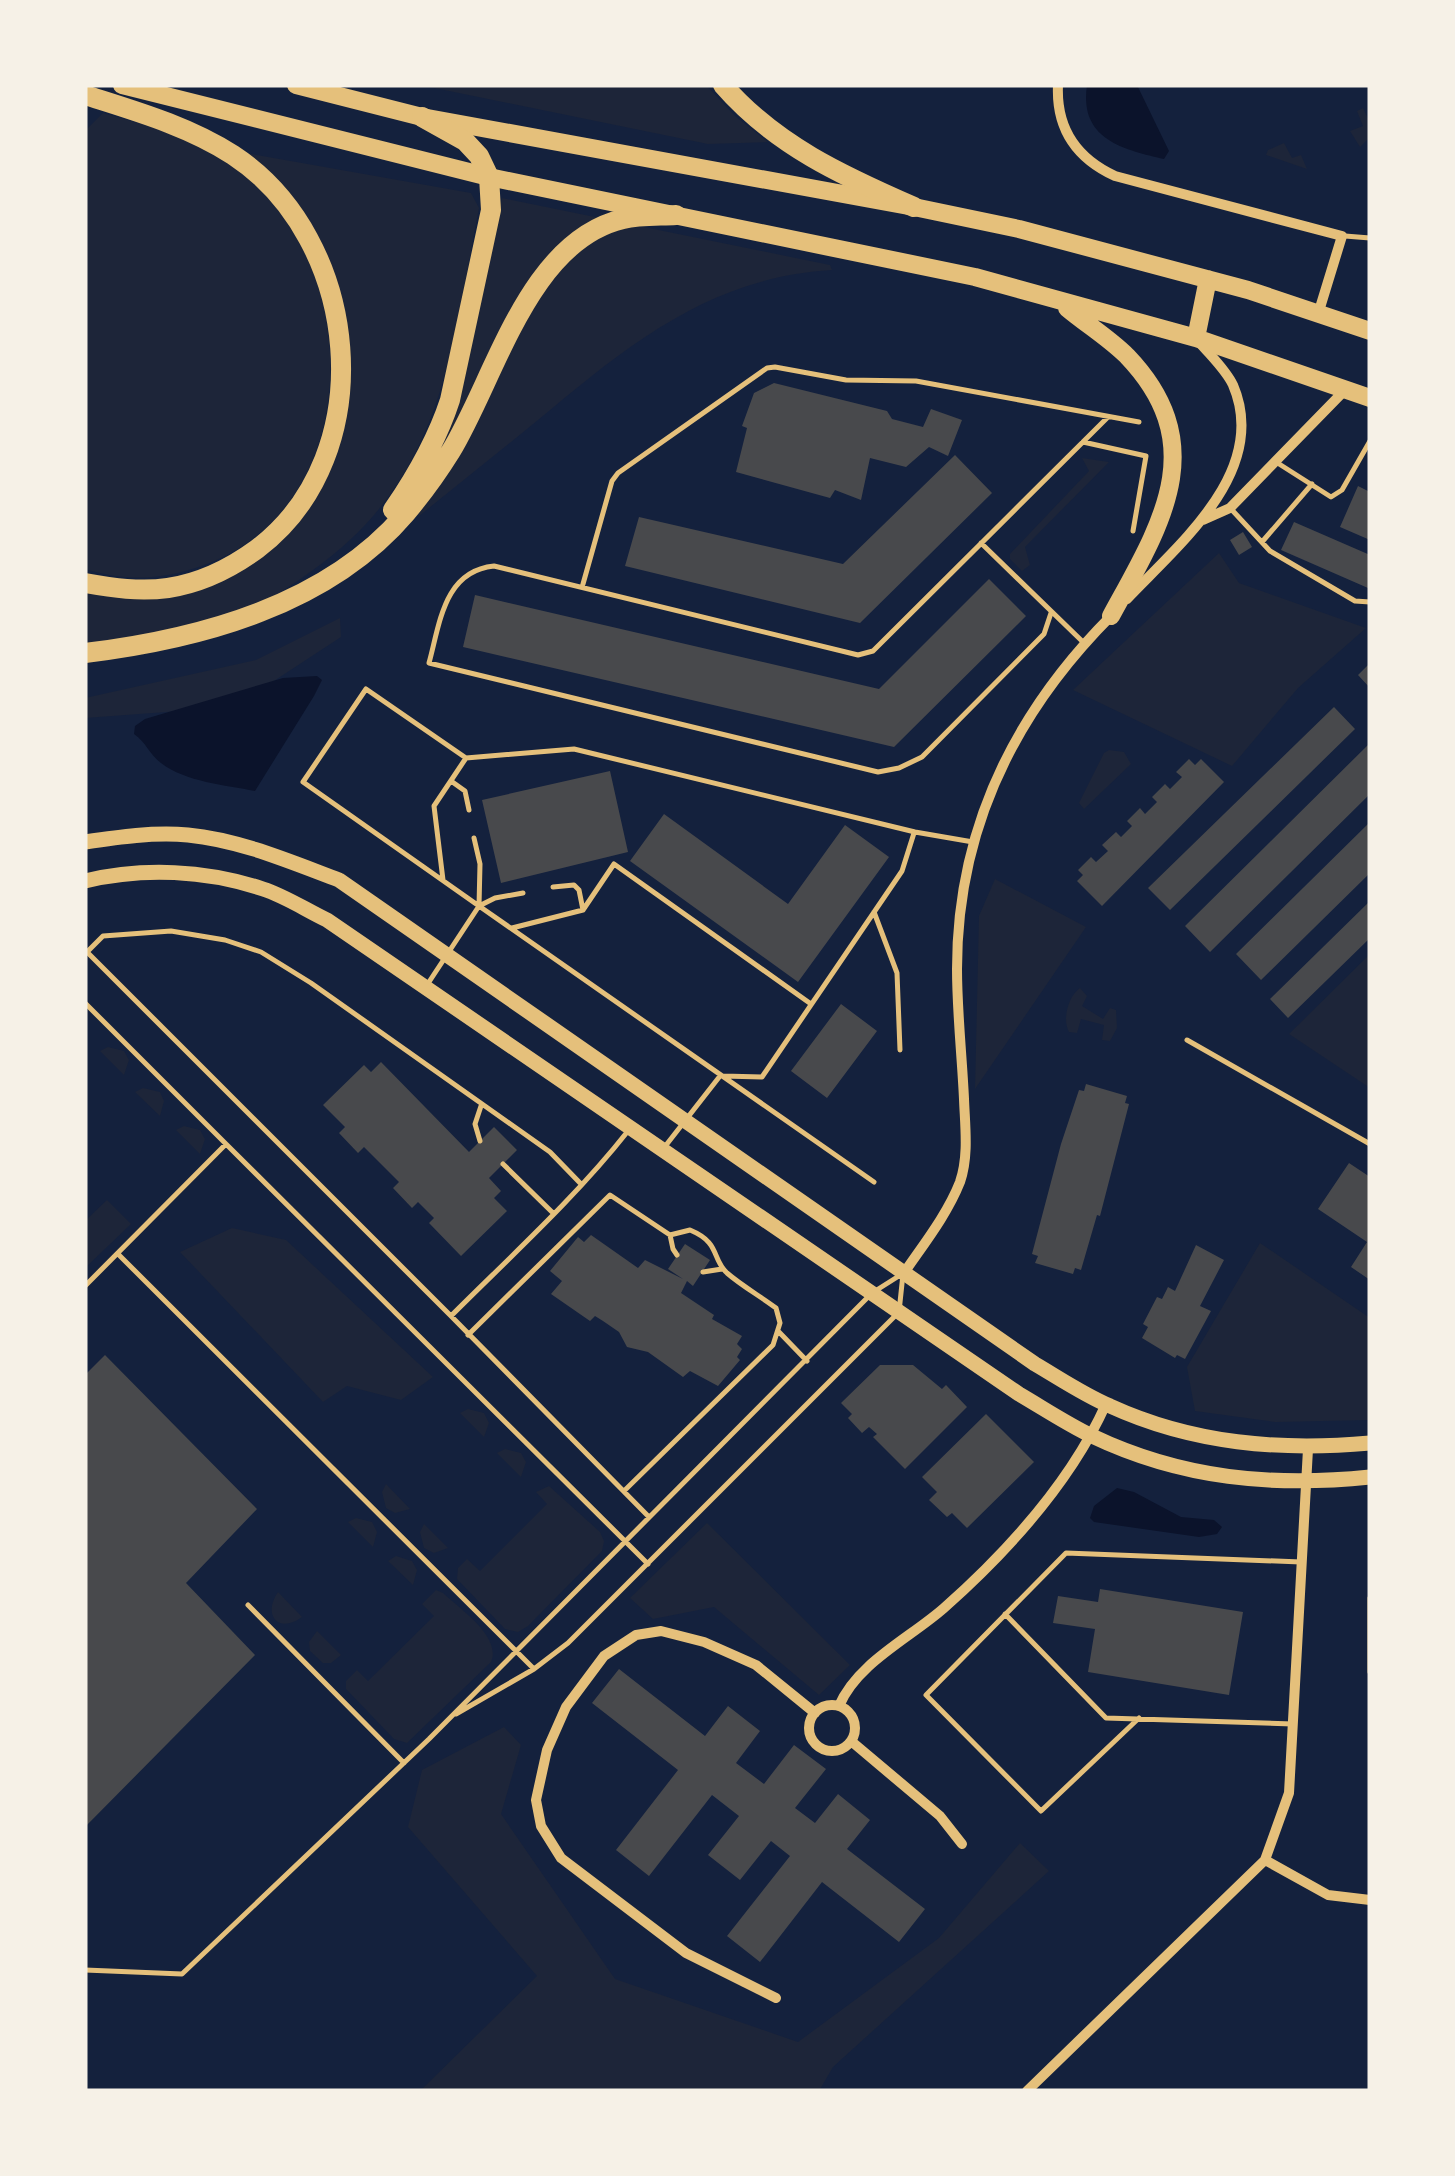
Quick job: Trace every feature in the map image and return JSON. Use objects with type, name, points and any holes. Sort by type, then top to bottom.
[{"type":"highway","points":[[85,583],[124,590],[194,582],[220,572],[271,538],[308,496],[324,464],[340,407],[341,377],[336,314],[322,268],[293,216],[268,186],[233,155],[155,117],[85,96],[96,85]]},
{"type":"highway","points":[[122,85],[488,176],[975,277],[1196,338],[1370,398]]},
{"type":"highway","points":[[296,85],[422,118],[914,207],[1037,234],[1319,311],[1370,331]]},
{"type":"highway","points":[[723,85],[789,145],[837,173],[914,207]]},
{"type":"highway","points":[[344,569],[394,508],[440,430],[466,333],[490,210],[488,176],[479,156],[465,141],[422,118]]},
{"type":"highway","points":[[85,653],[139,647],[225,626],[272,608],[344,569],[405,515],[450,452],[541,276],[560,256],[592,233],[622,219],[676,215]]},
{"type":"highway","points":[[1196,338],[1208,279]]},
{"type":"highway","points":[[1059,301],[1126,356],[1148,384],[1166,417],[1173,454],[1171,490],[1157,531],[1111,616]]},
{"type":"main road","points":[[85,842],[133,835],[189,835],[270,854],[339,880],[1035,1364],[1106,1404],[1160,1425],[1238,1443],[1308,1449],[1370,1444]]},
{"type":"main road","points":[[85,881],[148,871],[194,874],[264,889],[327,920],[1019,1394],[1092,1436],[1173,1466],[1242,1479],[1306,1484],[1370,1477]]},
{"type":"street","points":[[1058,85],[1066,133],[1085,159],[1100,169],[1114,176],[1342,236],[1319,311]]},
{"type":"street","points":[[904,1273],[951,1203],[966,1154],[957,969],[964,887],[990,789],[1016,739],[1084,643],[1202,521],[1230,474],[1240,434],[1240,406],[1232,382],[1196,338]]},
{"type":"street","points":[[1202,521],[1230,508],[1345,390]]},
{"type":"street","points":[[838,1706],[859,1676],[942,1610],[988,1566],[1092,1436],[1106,1404]]},
{"type":"street","points":[[1027,2091],[1265,1860],[1289,1793],[1308,1449]]},
{"type":"street","points":[[776,1998],[686,1954],[561,1858],[540,1826],[536,1800],[547,1750],[566,1708],[604,1656],[636,1636],[660,1631],[704,1642],[756,1664],[815,1712]]},
{"type":"street","points":[[826,1706],[838,1706],[853,1720],[850,1740],[840,1749],[820,1748],[809,1731],[815,1712],[826,1706]]},
{"type":"street","points":[[850,1740],[940,1816],[962,1844]]},
{"type":"street","points":[[1265,1860],[1328,1895],[1370,1900]]},
{"type":"lane","points":[[1342,236],[1370,238]]},
{"type":"lane","points":[[582,585],[612,480],[618,472],[767,368],[846,380],[916,381],[1139,422]]},
{"type":"lane","points":[[1051,612],[1044,634],[922,756],[899,768],[878,772],[429,663],[446,598],[468,574],[494,566],[858,655],[873,651],[1107,418]]},
{"type":"lane","points":[[1276,462],[1331,497],[1337,494],[1370,440]]},
{"type":"lane","points":[[1083,442],[1146,456],[1133,530]]},
{"type":"lane","points":[[1262,542],[1312,484]]},
{"type":"lane","points":[[1230,508],[1270,551],[1355,601],[1370,602]]},
{"type":"lane","points":[[981,543],[1084,643]]},
{"type":"lane","points":[[874,1182],[303,782],[366,689],[466,758],[574,749],[915,832],[973,842]]},
{"type":"lane","points":[[443,880],[434,806],[466,758]]},
{"type":"lane","points":[[451,781],[465,791],[468,810]]},
{"type":"lane","points":[[720,1076],[762,1077],[902,872],[915,832]]},
{"type":"lane","points":[[474,838],[480,864],[479,906]]},
{"type":"lane","points":[[512,928],[583,910],[614,864],[811,1004]]},
{"type":"lane","points":[[553,887],[574,885],[579,890],[583,910]]},
{"type":"lane","points":[[426,987],[479,906],[495,898],[522,893]]},
{"type":"lane","points":[[874,912],[897,973],[900,1050]]},
{"type":"lane","points":[[581,1184],[550,1152],[262,952],[225,940],[171,931],[103,936],[87,952],[650,1518]]},
{"type":"lane","points":[[85,1002],[648,1564]]},
{"type":"lane","points":[[1187,1040],[1370,1144]]},
{"type":"lane","points":[[662,1150],[720,1076]]},
{"type":"lane","points":[[480,1141],[475,1124],[482,1106]]},
{"type":"lane","points":[[451,1316],[581,1184],[630,1128]]},
{"type":"lane","points":[[85,1286],[226,1144]]},
{"type":"lane","points":[[503,1164],[553,1213]]},
{"type":"lane","points":[[468,1335],[610,1195],[670,1235],[677,1256]]},
{"type":"lane","points":[[624,1491],[773,1345],[779,1332],[776,1308],[722,1269],[715,1248],[703,1236],[685,1230],[670,1235]]},
{"type":"lane","points":[[118,1254],[534,1669]]},
{"type":"lane","points":[[702,1272],[722,1269]]},
{"type":"lane","points":[[85,1970],[182,1974],[404,1763],[807,1362],[872,1292],[904,1273]]},
{"type":"lane","points":[[449,1718],[534,1669],[568,1642],[648,1564],[899,1312],[904,1273]]},
{"type":"lane","points":[[779,1332],[807,1362]]},
{"type":"lane","points":[[1139,1718],[1040,1811],[926,1694],[1066,1554],[1301,1562]]},
{"type":"lane","points":[[1370,1598],[1370,1672]]},
{"type":"lane","points":[[248,1604],[404,1763]]},
{"type":"lane","points":[[1005,1614],[1106,1718],[1293,1724]]},
{"type":"shaded area","points":[[420,85],[706,85],[735,116],[768,142],[708,144]]},
{"type":"shaded area","points":[[1087,85],[1137,85],[1169,151],[1164,159],[1119,145],[1097,130],[1086,103]]},
{"type":"shaded area","points":[[1363,108],[1370,123],[1370,137],[1360,147],[1350,131],[1363,126],[1357,111]]},
{"type":"shaded area","points":[[103,113],[190,141],[229,162],[265,192],[297,236],[319,288],[329,343],[329,398],[316,451],[292,499],[254,538],[204,565],[174,574],[130,577],[85,569],[85,131]]},
{"type":"shaded area","points":[[1284,143],[1292,158],[1301,155],[1307,169],[1266,155],[1268,150]]},
{"type":"shaded area","points":[[246,153],[471,193],[479,208],[460,312],[434,408],[415,453],[390,495],[356,534],[303,577],[227,618],[85,647],[85,591],[135,599],[156,597],[257,559],[303,516],[323,485],[338,449],[347,406],[344,317]]},
{"type":"shaded area","points":[[502,198],[830,265],[832,270],[788,275],[747,286],[673,320],[605,366],[419,516],[408,504],[461,391]]},
{"type":"shaded area","points":[[1082,458],[1109,462],[1025,547],[1030,565],[1022,571],[1010,554],[1089,471]]},
{"type":"shaded area","points":[[1219,553],[1239,583],[1366,628],[1298,688],[1232,766],[1073,690]]},
{"type":"shaded area","points":[[340,618],[341,637],[234,707],[85,718],[85,698],[256,660]]},
{"type":"shaded area","points":[[317,676],[322,680],[314,696],[255,791],[182,775],[157,759],[134,734],[135,726],[145,719],[283,678]]},
{"type":"shaded area","points":[[1109,750],[1124,752],[1131,764],[1084,809],[1079,803]]},
{"type":"shaded area","points":[[995,879],[1086,927],[975,1089],[979,916]]},
{"type":"shaded area","points":[[1370,954],[1370,1088],[1289,1034]]},
{"type":"shaded area","points":[[1080,988],[1087,996],[1082,1006],[1103,1019],[1110,1008],[1116,1010],[1117,1028],[1110,1041],[1102,1040],[1104,1025],[1081,1019],[1077,1033],[1069,1032],[1067,1008]]},
{"type":"shaded area","points":[[108,1047],[124,1051],[129,1060],[124,1075],[100,1051]]},
{"type":"shaded area","points":[[143,1088],[160,1092],[164,1101],[160,1116],[135,1092]]},
{"type":"shaded area","points":[[184,1126],[200,1130],[205,1139],[200,1154],[176,1130]]},
{"type":"shaded area","points":[[107,1200],[131,1224],[85,1268],[85,1221]]},
{"type":"shaded area","points":[[232,1228],[286,1240],[433,1377],[401,1400],[347,1386],[323,1402],[180,1252]]},
{"type":"shaded area","points":[[1260,1243],[1370,1318],[1370,1420],[1275,1422],[1195,1411],[1187,1367]]},
{"type":"shaded area","points":[[468,1409],[484,1413],[489,1423],[484,1437],[460,1413]]},
{"type":"shaded area","points":[[505,1449],[521,1453],[526,1462],[521,1477],[497,1453]]},
{"type":"shaded area","points":[[386,1484],[410,1509],[395,1513],[386,1508],[382,1492]]},
{"type":"shaded area","points":[[549,1486],[600,1532],[604,1541],[602,1551],[528,1626],[518,1632],[505,1629],[457,1579],[458,1568],[467,1559],[480,1571],[547,1504],[536,1492]]},
{"type":"shaded area","points":[[1117,1488],[1134,1492],[1181,1517],[1214,1520],[1222,1527],[1217,1534],[1199,1537],[1094,1522],[1090,1518],[1094,1506]]},
{"type":"shaded area","points":[[356,1518],[372,1522],[377,1532],[373,1547],[348,1522]]},
{"type":"shaded area","points":[[707,1523],[850,1665],[819,1695],[714,1607],[653,1619],[630,1598]]},
{"type":"shaded area","points":[[424,1524],[448,1548],[434,1553],[424,1548],[420,1532]]},
{"type":"shaded area","points":[[396,1556],[412,1561],[417,1570],[413,1585],[388,1561]]},
{"type":"shaded area","points":[[436,1590],[478,1624],[493,1653],[491,1662],[407,1743],[394,1739],[346,1689],[346,1681],[357,1670],[368,1681],[434,1616],[422,1604]]},
{"type":"shaded area","points":[[278,1592],[302,1617],[286,1624],[275,1620],[272,1608]]},
{"type":"shaded area","points":[[317,1631],[341,1655],[331,1663],[323,1663],[310,1651],[309,1642]]},
{"type":"shaded area","points":[[504,1727],[521,1745],[501,1814],[615,1979],[798,2042],[939,1938],[1020,1843],[1049,1871],[833,2067],[819,2091],[420,2091],[537,1976],[408,1827],[422,1770]]},
{"type":"building","points":[[774,383],[887,411],[892,419],[923,427],[931,409],[962,420],[948,456],[929,447],[906,467],[870,458],[861,500],[835,490],[830,498],[736,472],[747,428],[742,426],[754,393]]},
{"type":"building","points":[[955,455],[992,493],[860,623],[625,566],[639,517],[843,564]]},
{"type":"building","points":[[1358,486],[1370,492],[1370,540],[1340,527]]},
{"type":"building","points":[[1294,522],[1370,555],[1368,588],[1281,550]]},
{"type":"building","points":[[1243,532],[1252,547],[1239,555],[1230,540]]},
{"type":"building","points":[[989,579],[1026,616],[894,747],[463,647],[475,595],[879,689]]},
{"type":"building","points":[[1370,663],[1370,688],[1358,675]]},
{"type":"building","points":[[1334,707],[1355,729],[1170,910],[1148,888]]},
{"type":"building","points":[[1370,743],[1370,794],[1210,952],[1185,926]]},
{"type":"building","points":[[1189,759],[1195,765],[1201,759],[1224,782],[1102,906],[1077,881],[1083,875],[1078,870],[1091,857],[1096,862],[1108,851],[1102,845],[1116,832],[1121,837],[1132,826],[1127,821],[1140,808],[1145,814],[1157,802],[1152,797],[1165,784],[1170,789],[1182,777],[1176,772]]},
{"type":"building","points":[[610,771],[628,852],[501,883],[482,800]]},
{"type":"building","points":[[664,814],[788,904],[845,825],[889,857],[798,982],[630,861]]},
{"type":"building","points":[[1370,822],[1370,873],[1261,980],[1236,954]]},
{"type":"building","points":[[1370,901],[1370,938],[1288,1018],[1270,999]]},
{"type":"building","points":[[841,1004],[877,1031],[827,1098],[791,1071]]},
{"type":"building","points":[[381,1062],[469,1152],[494,1127],[517,1150],[489,1178],[501,1191],[494,1198],[507,1211],[461,1256],[429,1223],[434,1218],[418,1202],[412,1208],[393,1188],[399,1182],[364,1147],[358,1153],[339,1133],[345,1127],[323,1105],[364,1065],[371,1072]]},
{"type":"building","points":[[1086,1084],[1127,1096],[1125,1103],[1129,1104],[1100,1216],[1097,1215],[1081,1270],[1075,1268],[1073,1274],[1035,1263],[1038,1256],[1032,1254],[1061,1144],[1079,1090],[1084,1091]]},
{"type":"building","points":[[1349,1163],[1370,1177],[1370,1280],[1351,1267],[1367,1242],[1318,1209]]},
{"type":"building","points":[[591,1235],[638,1268],[645,1260],[683,1279],[668,1269],[685,1244],[710,1260],[693,1286],[687,1281],[681,1293],[714,1315],[712,1319],[742,1336],[737,1344],[742,1349],[737,1357],[740,1360],[718,1386],[690,1371],[683,1377],[648,1352],[627,1347],[619,1332],[595,1316],[590,1321],[551,1294],[562,1281],[550,1271],[578,1237],[584,1242]]},
{"type":"building","points":[[1196,1245],[1224,1260],[1200,1306],[1211,1311],[1185,1359],[1177,1355],[1175,1358],[1142,1338],[1148,1327],[1143,1324],[1157,1297],[1162,1299],[1168,1287],[1175,1291]]},
{"type":"building","points":[[105,1355],[257,1509],[186,1583],[255,1655],[85,1827],[85,1375]]},
{"type":"building","points":[[880,1365],[913,1365],[942,1389],[946,1385],[967,1407],[905,1469],[873,1437],[877,1434],[869,1427],[862,1433],[841,1403]]},
{"type":"building","points":[[986,1414],[1034,1462],[967,1528],[952,1513],[947,1517],[929,1500],[937,1492],[922,1477]]},
{"type":"building","points":[[1100,1589],[1243,1612],[1229,1695],[1088,1672],[1095,1629],[1053,1623],[1058,1596],[1098,1602]]},
{"type":"building","points":[[619,1669],[705,1736],[728,1706],[760,1731],[736,1763],[764,1784],[794,1745],[826,1769],[795,1808],[815,1823],[838,1794],[870,1820],[847,1849],[925,1909],[899,1942],[822,1882],[760,1962],[727,1936],[790,1856],[771,1841],[740,1880],[708,1855],[739,1816],[712,1795],[649,1876],[616,1850],[678,1770],[592,1703]]}]
